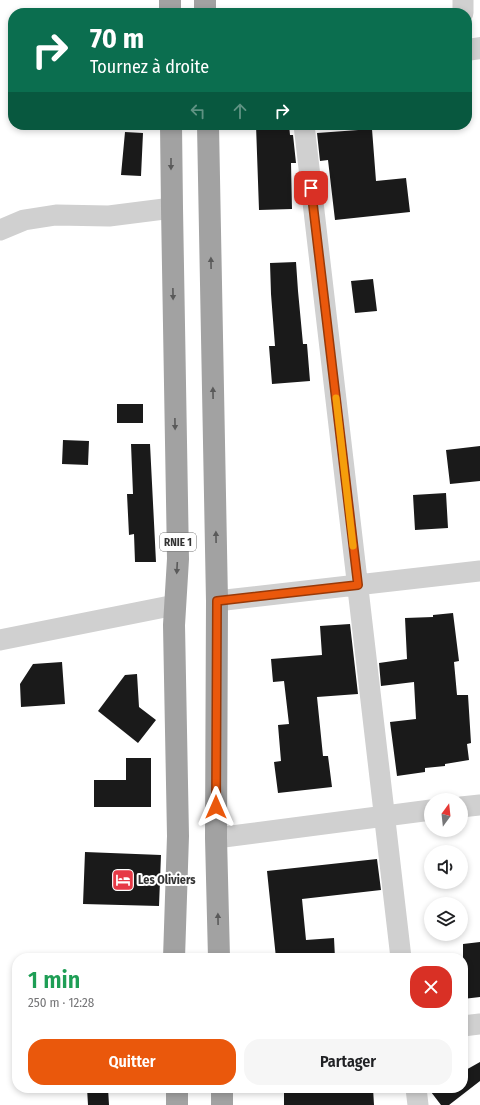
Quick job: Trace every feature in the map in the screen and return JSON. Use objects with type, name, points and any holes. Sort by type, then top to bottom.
[{"type":"highway","name":"RNIE 1","points":[[171,130],[178,559],[174,625],[178,836],[174,953]]},
{"type":"highway","points":[[208,130],[217,601],[216,838],[219,953]]},
{"type":"highway","points":[[176,1093],[177,1105]]},
{"type":"highway","points":[[222,1093],[222,1105]]},
{"type":"street","points":[[305,130],[400,953]]},
{"type":"street","points":[[0,230],[24,220],[56,214],[109,216],[172,208]]},
{"type":"street","points":[[217,601],[480,571]]},
{"type":"street","points":[[0,640],[176,605]]},
{"type":"street","points":[[468,806],[480,805]]},
{"type":"street","points":[[216,838],[424,811]]},
{"type":"street","points":[[468,1025],[480,1024]]},
{"type":"street","points":[[417,1093],[418,1105]]},
{"type":"building","points":[[256,130],[290,130],[290,135],[293,135],[296,163],[291,163],[292,209],[259,210]]},
{"type":"building","points":[[372,130],[376,181],[406,178],[410,212],[335,220],[328,160],[320,161],[317,133]]},
{"type":"building","points":[[125,132],[143,133],[141,176],[121,175]]},
{"type":"building","points":[[296,262],[303,344],[307,344],[310,381],[272,384],[269,346],[275,346],[270,263]]},
{"type":"building","points":[[373,279],[377,311],[355,313],[351,281]]},
{"type":"building","points":[[117,404],[143,404],[143,423],[117,423]]},
{"type":"building","points":[[63,440],[89,441],[88,465],[62,464]]},
{"type":"building","points":[[131,444],[150,444],[156,562],[135,562],[134,534],[129,535],[127,494],[133,494]]},
{"type":"building","points":[[480,446],[480,481],[450,484],[446,450]]},
{"type":"building","points":[[446,493],[448,528],[415,530],[413,495]]},
{"type":"building","points":[[453,613],[459,661],[454,662],[457,695],[468,695],[471,743],[467,744],[469,760],[445,764],[445,766],[425,768],[425,772],[397,776],[390,722],[416,719],[414,682],[381,686],[379,663],[407,659],[405,618],[433,617],[433,615]]},
{"type":"building","points":[[350,624],[358,694],[317,697],[323,756],[328,756],[332,787],[278,793],[274,762],[281,761],[278,725],[289,724],[284,681],[273,682],[271,659],[322,655],[320,626]]},
{"type":"building","points":[[62,662],[65,704],[21,707],[20,684],[33,664]]},
{"type":"building","points":[[137,674],[139,707],[156,720],[138,743],[98,711],[125,675]]},
{"type":"building","points":[[126,758],[151,758],[151,807],[94,807],[94,780],[126,780]]},
{"type":"building","points":[[85,852],[161,855],[159,906],[83,904]]},
{"type":"building","points":[[377,859],[381,890],[302,899],[306,940],[334,938],[335,953],[275,953],[267,871]]},
{"type":"building","points":[[480,942],[480,997],[468,998],[468,953],[463,953],[463,944]]},
{"type":"building","points":[[480,1062],[480,1081],[468,1090],[468,1069]]},
{"type":"building","points":[[87,1093],[108,1093],[109,1105],[88,1105]]},
{"type":"building","points":[[284,1093],[373,1093],[374,1105],[284,1105]]},
{"type":"building","points":[[432,1093],[464,1093],[449,1105],[441,1105]]},
{"type":"slow traffic","points":[[336,398],[353,546]]},
{"type":"place","name":"Les Oliviers","points":[[123,880]]},
{"type":"route","points":[[216,807],[217,601],[358,585],[311,188]]}]
